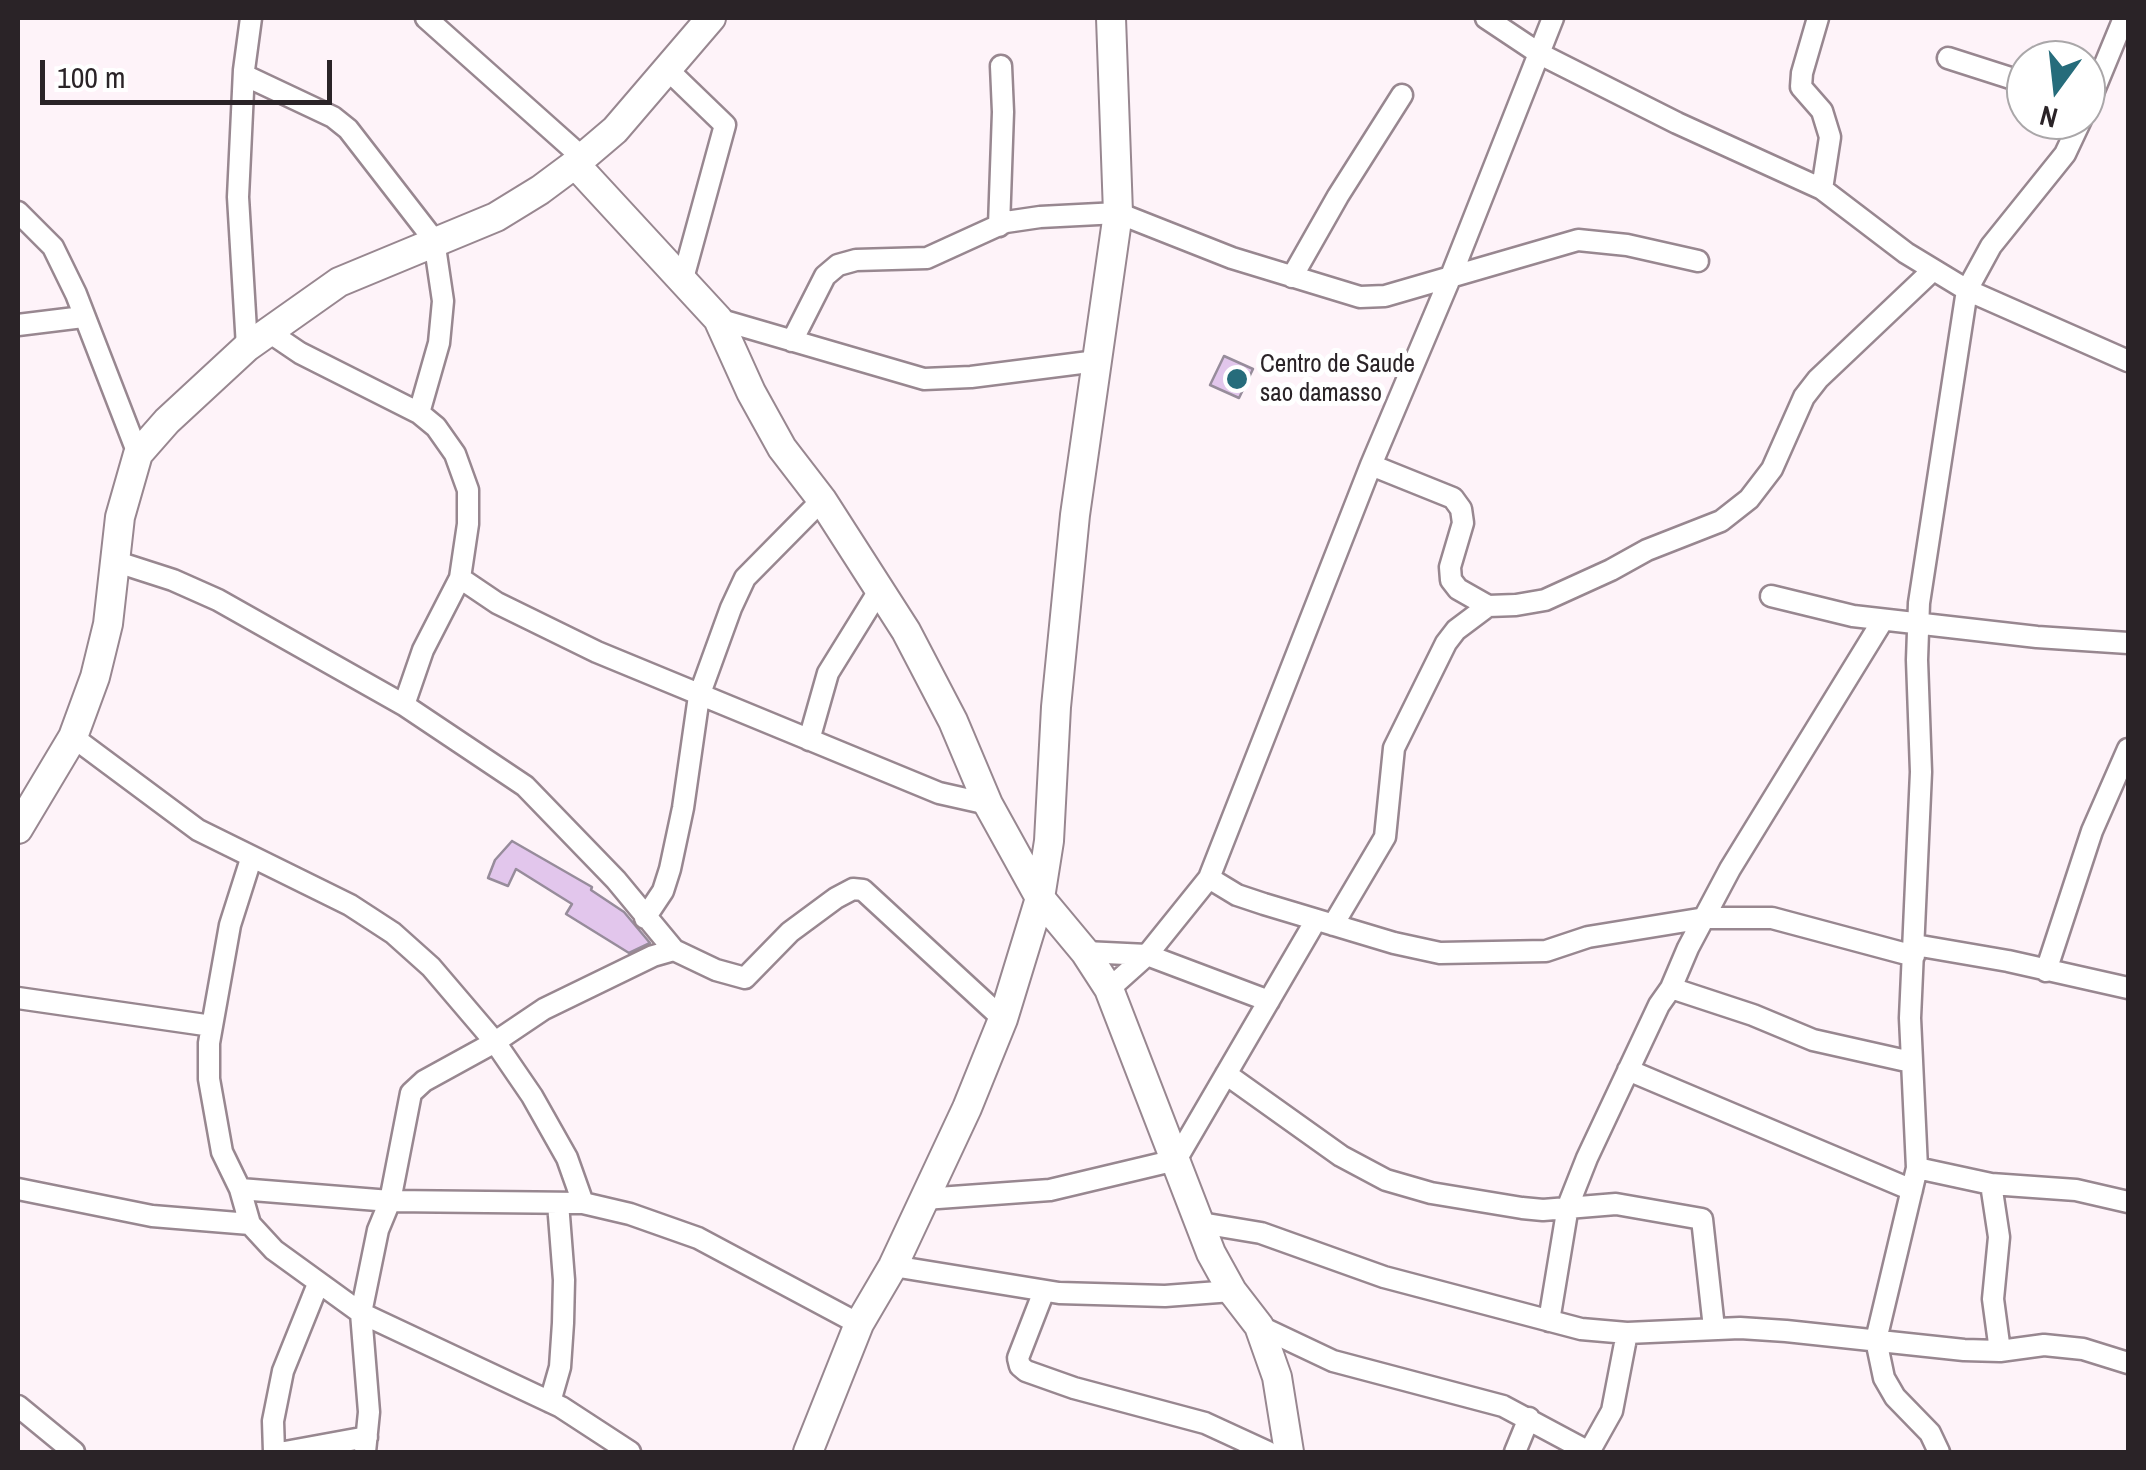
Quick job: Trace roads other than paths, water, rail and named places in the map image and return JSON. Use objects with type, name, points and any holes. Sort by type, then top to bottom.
[{"type":"street","points":[[250,18],[238,197],[258,340]]},
{"type":"street","points":[[426,18],[579,161],[718,319],[782,448],[822,500],[906,631],[953,721],[988,804],[1040,898],[1110,989],[1211,1253],[1232,1291],[1259,1326],[1277,1377],[1289,1452]]},
{"type":"street","points":[[18,829],[73,736],[95,677],[108,624],[120,518],[138,454],[167,421],[258,340],[339,282],[496,217],[579,161],[615,130],[710,18]]},
{"type":"street","points":[[808,1452],[860,1324],[893,1266],[1003,1020],[1040,898],[1049,841],[1056,707],[1075,515],[1118,213],[1112,18]]},
{"type":"street","points":[[1486,18],[1540,54],[1676,123],[1822,189],[1932,271],[1967,290],[2128,361]]},
{"type":"street","points":[[1110,989],[1146,955],[1209,878],[1552,18]]},
{"type":"street","points":[[1818,18],[1801,87],[1822,111],[1830,137],[1822,189]]},
{"type":"street","points":[[2106,61],[2124,18]]},
{"type":"street","points":[[1948,58],[2006,77]]},
{"type":"street","points":[[998,226],[1004,112],[1001,66]]},
{"type":"street","points":[[667,69],[725,125],[682,282]]},
{"type":"street","points":[[244,75],[333,118],[348,130],[434,240],[443,301],[438,343],[418,413]]},
{"type":"street","points":[[1292,277],[1402,95]]},
{"type":"street","points":[[1939,1452],[1930,1433],[1884,1378],[1876,1340],[1917,1168],[1911,1062],[1921,772],[1917,660],[1927,546],[1967,290],[1991,246],[2065,154],[2072,140]]},
{"type":"street","points":[[18,212],[53,247],[76,294],[138,454]]},
{"type":"street","points":[[792,341],[825,276],[838,265],[856,260],[927,258],[998,226],[1040,218],[1118,213],[1154,230],[1360,297],[1386,296],[1578,240],[1627,244],[1698,261]]},
{"type":"street","points":[[924,1198],[1050,1190],[1176,1160],[1269,1000],[1385,837],[1394,748],[1456,630],[1488,606],[1545,600],[1647,550],[1721,521],[1750,499],[1772,469],[1804,397],[1818,378],[1932,271]]},
{"type":"street","points":[[18,324],[83,316]]},
{"type":"street","points":[[718,319],[924,379],[1098,361]]},
{"type":"street","points":[[258,340],[300,353],[418,413],[436,426],[456,454],[468,490],[468,524],[460,578],[423,650],[404,704]]},
{"type":"street","points":[[1371,465],[1453,498],[1464,523],[1450,566],[1451,580],[1458,589],[1488,606]]},
{"type":"street","points":[[645,918],[670,869],[684,808],[699,696],[745,578],[822,500]]},
{"type":"street","points":[[114,561],[218,600],[404,704],[525,786],[616,880],[674,950],[716,970],[745,978],[790,932],[836,898],[853,889],[863,890],[1003,1020]]},
{"type":"street","points":[[460,578],[498,603],[597,652],[699,696],[939,793],[988,804]]},
{"type":"street","points":[[809,740],[828,673],[880,588]]},
{"type":"street","points":[[1770,596],[1852,616],[2038,638],[2128,643]]},
{"type":"street","points":[[1549,1321],[1568,1206],[1628,1070],[1730,869],[1883,620]]},
{"type":"street","points":[[73,736],[198,830],[350,905],[393,933],[431,967],[495,1042],[532,1096],[567,1158],[583,1203]]},
{"type":"street","points":[[2046,970],[2092,831],[2128,749]]},
{"type":"street","points":[[251,859],[230,926],[212,1026],[209,1079],[222,1152],[240,1188],[250,1224],[274,1250],[361,1313],[550,1402],[630,1452]]},
{"type":"street","points":[[1209,878],[1237,894],[1440,953],[1546,951],[1588,937],[1705,918],[1772,918],[1914,950],[2046,970],[2128,988]]},
{"type":"street","points":[[285,1452],[366,1445],[368,1363],[361,1313],[378,1230],[390,1201],[411,1093],[424,1080],[495,1042],[544,1009],[653,956],[674,950]]},
{"type":"street","points":[[1085,952],[1146,955],[1269,1000]]},
{"type":"street","points":[[1671,988],[1754,1015],[1812,1040],[1911,1062]]},
{"type":"street","points":[[18,998],[212,1026]]},
{"type":"street","points":[[1628,1070],[1912,1190]]},
{"type":"street","points":[[1226,1074],[1341,1156],[1386,1180],[1478,1202],[1544,1210],[1616,1204],[1702,1218],[1714,1328]]},
{"type":"street","points":[[1917,1168],[1991,1184],[2076,1190],[2128,1202]]},
{"type":"street","points":[[1991,1184],[1999,1237],[1993,1299],[2000,1351]]},
{"type":"street","points":[[240,1188],[390,1201],[583,1203],[630,1214],[698,1238],[860,1324]]},
{"type":"street","points":[[18,1189],[152,1216],[250,1224]]},
{"type":"street","points":[[550,1402],[560,1367],[563,1324],[558,1204]]},
{"type":"street","points":[[1201,1223],[1260,1233],[1384,1277],[1549,1321],[1627,1333],[1714,1328],[1786,1331],[1964,1350],[2000,1351],[2044,1345],[2084,1349],[2128,1363]]},
{"type":"street","points":[[893,1266],[1104,1296],[1232,1291]]},
{"type":"street","points":[[274,1452],[274,1421],[283,1371],[318,1284]]},
{"type":"street","points":[[1044,1290],[1018,1358],[1026,1371],[1205,1423],[1268,1452]]},
{"type":"street","points":[[1259,1326],[1332,1361],[1478,1398],[1530,1418],[1589,1452],[1612,1411],[1627,1333]]},
{"type":"street","points":[[18,1406],[74,1452]]},
{"type":"street","points":[[1516,1452],[1530,1418]]},
{"type":"place","name":"Centro de Saude sao damasso","points":[[1237,379]]}]
